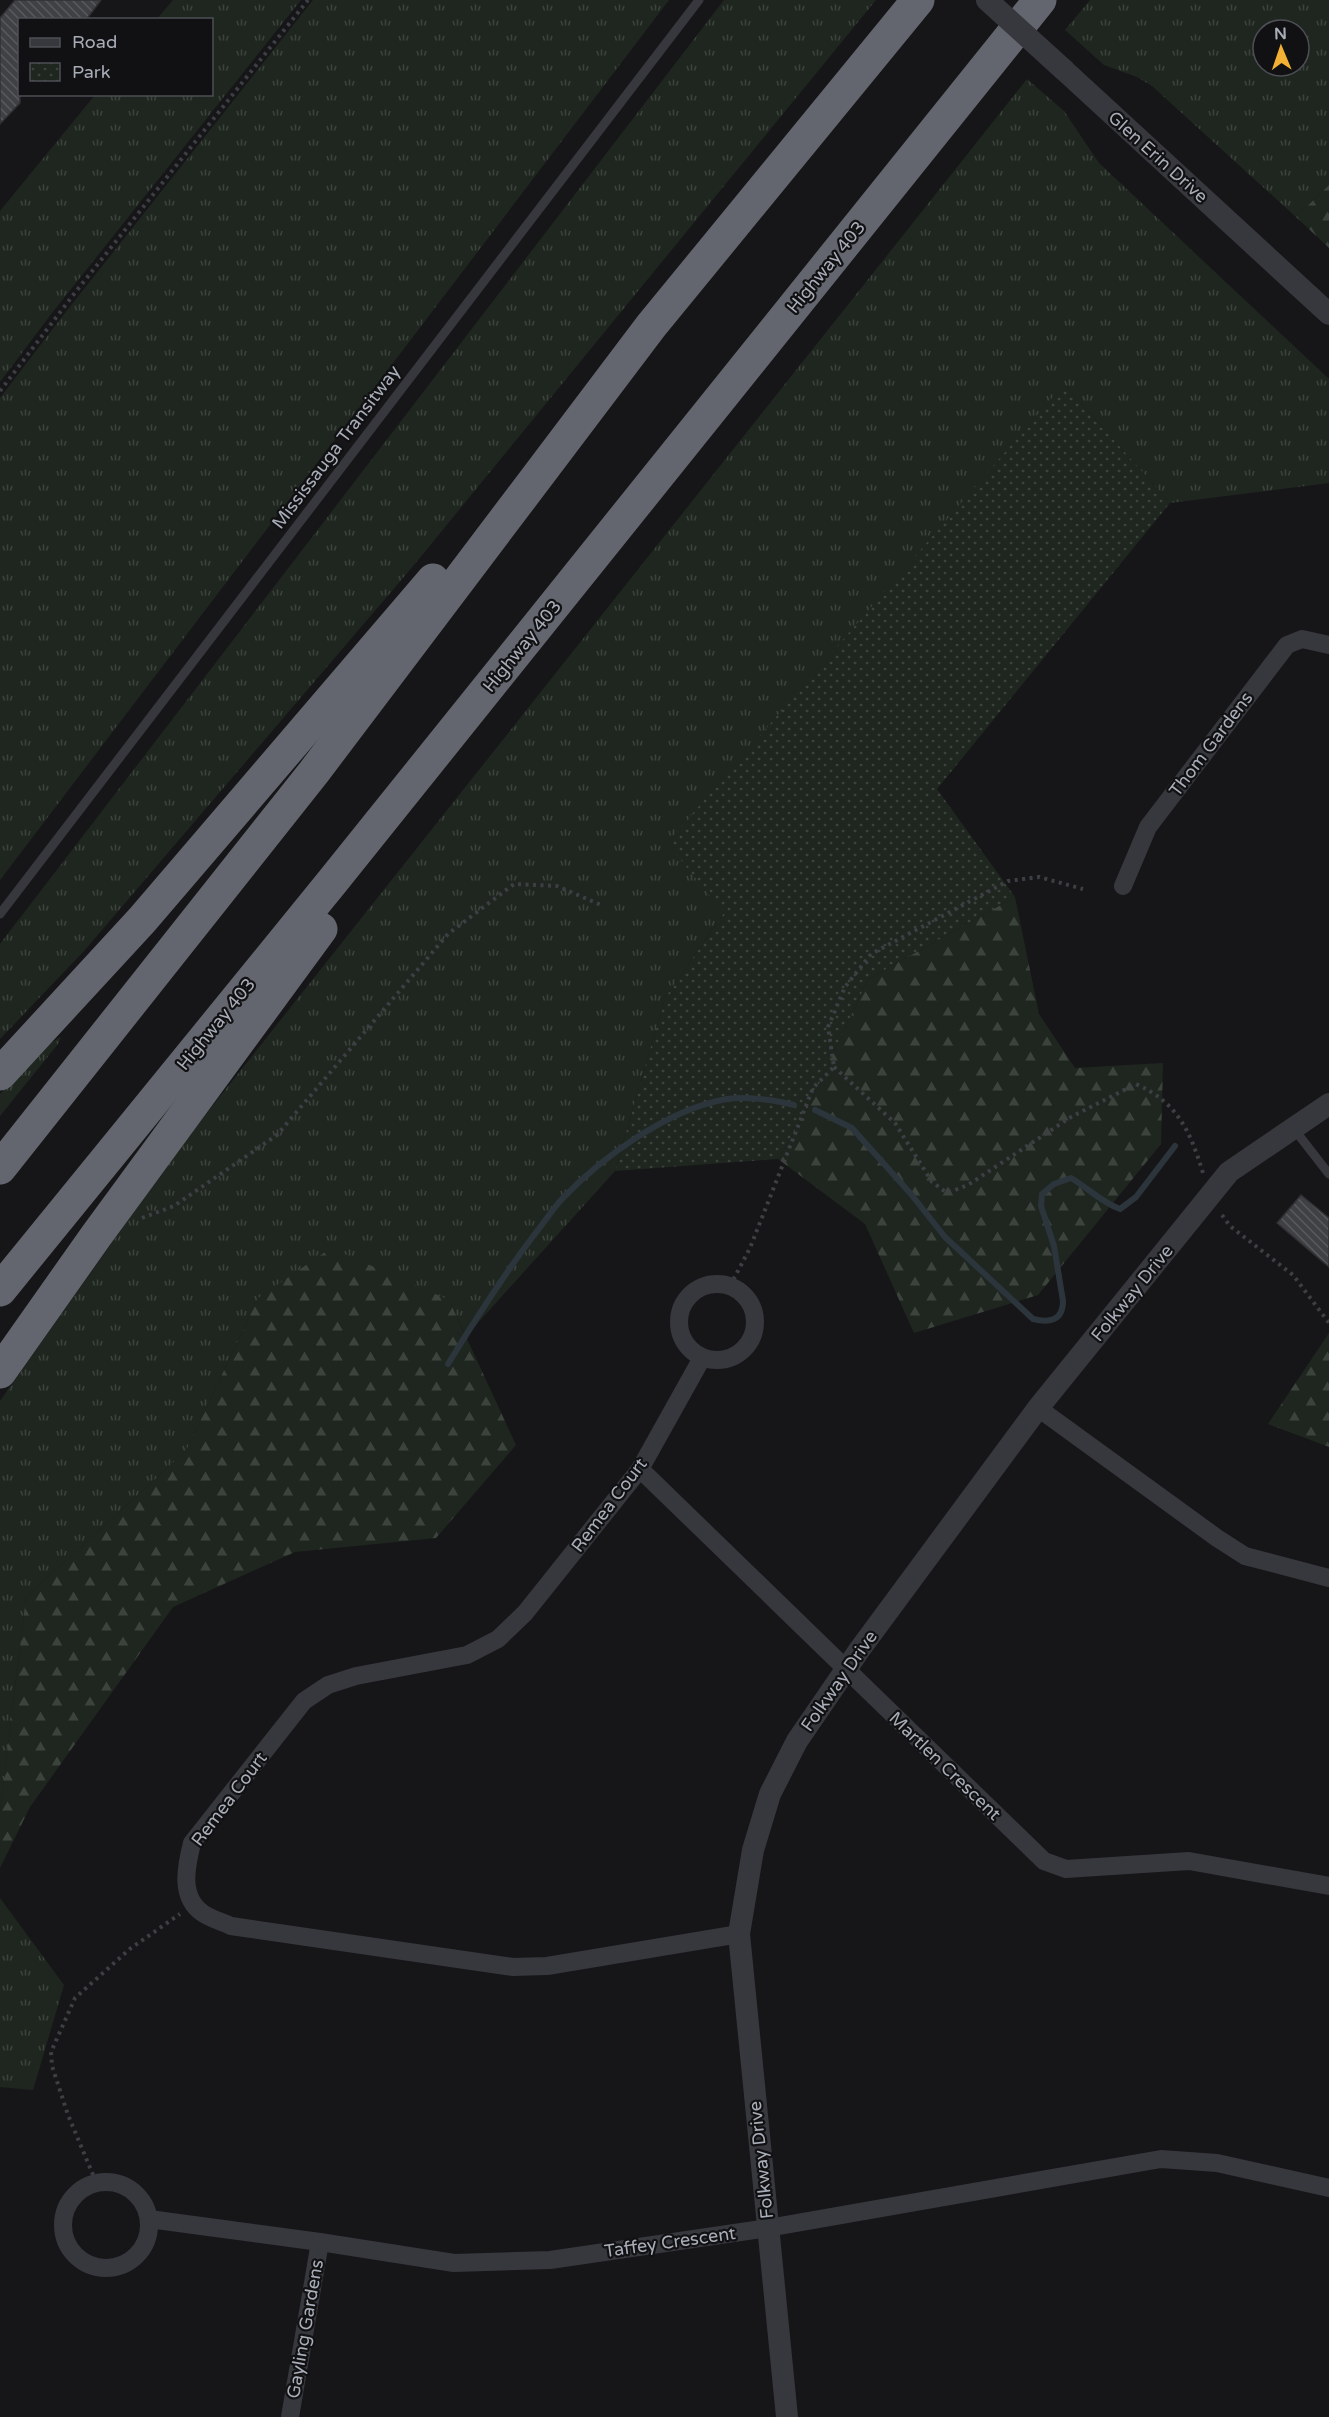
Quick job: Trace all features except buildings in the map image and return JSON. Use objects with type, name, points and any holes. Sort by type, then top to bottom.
[{"type":"highway","points":[[0,1074],[206,846],[651,326],[918,0]]},
{"type":"highway","name":"Highway 403","points":[[0,1290],[332,882],[1040,0]]},
{"type":"highway","points":[[0,1168],[314,772],[651,326]]},
{"type":"highway","points":[[0,1372],[96,1236],[326,922],[332,882]]},
{"type":"street","name":"Glen Erin Drive","points":[[987,0],[1329,314]]},
{"type":"street","name":"Thom Gardens","points":[[1123,886],[1148,827],[1287,645],[1302,639],[1329,645]]},
{"type":"street","name":"Folkway Drive","points":[[787,2417],[739,1934],[753,1850],[770,1794],[797,1741],[845,1669],[1038,1408],[1229,1172],[1329,1104]]},
{"type":"street","points":[[715,1284],[730,1286],[743,1294],[752,1306],[756,1321],[753,1336],[745,1349],[732,1358],[717,1361],[702,1358],[690,1350],[681,1338],[678,1323],[681,1308],[689,1296],[701,1287],[715,1284]]},
{"type":"street","name":"Remea Court","points":[[196,1904],[187,1893],[186,1868],[192,1843],[304,1701],[328,1685],[356,1676],[467,1654],[498,1639],[525,1613],[640,1468],[702,1358]]},
{"type":"street","points":[[1038,1408],[1245,1556],[1329,1578]]},
{"type":"street","name":"Martlen Crescent","points":[[640,1468],[1044,1860],[1066,1869],[1190,1861],[1329,1886]]},
{"type":"street","points":[[196,1904],[203,1914],[231,1926],[513,1967],[547,1966],[739,1934]]},
{"type":"street","name":"Taffey Crescent","points":[[149,2219],[465,2263],[550,2260],[768,2228],[1161,2158],[1217,2163],[1329,2188]]},
{"type":"street","points":[[110,2181],[124,2185],[136,2193],[145,2205],[149,2219],[149,2234],[143,2247],[128,2261],[108,2268],[94,2267],[81,2261],[70,2251],[64,2238],[62,2224],[64,2210],[72,2197],[82,2188],[96,2182],[110,2181]]},
{"type":"street","name":"Gayling Gardens","points":[[290,2417],[320,2242]]},
{"type":"lane","name":"Mississauga Transitway","points":[[0,915],[699,0]]},
{"type":"lane","points":[[1292,1127],[1329,1174]]},
{"type":"path","points":[[0,391],[81,285],[308,0]]},
{"type":"path","points":[[1083,889],[1039,877],[1008,881],[872,954],[845,987],[828,1027],[834,1067],[895,1123],[932,1182],[947,1193],[968,1185],[1071,1117],[1136,1084],[1151,1091],[1180,1116],[1193,1141],[1210,1196],[1230,1226],[1293,1275],[1329,1323]]},
{"type":"path","points":[[140,1219],[174,1206],[277,1135],[448,934],[514,884],[557,886],[602,905]]},
{"type":"path","points":[[730,1286],[750,1248],[813,1088],[834,1067]]},
{"type":"path","points":[[96,2182],[52,2066],[51,2052],[75,1998],[131,1948],[196,1904]]},
{"type":"green space","points":[[173,0],[301,0],[52,313],[0,382],[0,211],[94,96],[213,96],[213,18],[158,18]]},
{"type":"green space","points":[[313,0],[669,0],[0,880],[0,398]]},
{"type":"green space","points":[[724,0],[876,0],[414,565],[84,951],[0,1039],[0,944]]},
{"type":"green space","points":[[1090,0],[1329,0],[1329,185],[1296,217],[1152,86],[1137,77],[1104,65],[1065,30]]},
{"type":"green space","points":[[1027,79],[1064,111],[1099,163],[1329,379],[1329,483],[1170,503],[1064,384],[724,913],[665,998],[615,1171],[466,1336],[449,1300],[258,1298],[186,1451],[26,1597],[0,1812],[0,1401],[179,1148]]},
{"type":"green space","points":[[1329,185],[1329,248],[1296,217]]},
{"type":"green space","points":[[1064,384],[1170,503],[937,789],[1015,897],[868,979],[806,1112],[778,1159],[615,1171],[665,998],[724,913],[667,843]]},
{"type":"green space","points":[[1015,897],[1039,1014],[1075,1068],[1163,1063],[1161,1144],[1038,1295],[914,1333],[865,1224],[778,1159],[806,1112],[868,979]]},
{"type":"green space","points":[[61,1037],[58,1044],[0,1116],[0,1094],[52,1042]]},
{"type":"green space","points":[[331,1248],[449,1300],[516,1445],[436,1538],[295,1552],[173,1607],[30,1807],[0,1868],[0,1812],[26,1597],[186,1451],[258,1298]]},
{"type":"green space","points":[[1329,1333],[1329,1447],[1268,1424]]},
{"type":"green space","points":[[0,1898],[64,1985],[33,2090],[0,2087]]},
{"type":"waterway","points":[[448,1364],[500,1282],[562,1199],[596,1167],[616,1152],[659,1124],[705,1104],[743,1098],[794,1105]]},
{"type":"waterway","points":[[815,1110],[852,1128],[910,1193],[945,1237],[1033,1319],[1039,1320],[1058,1317],[1063,1301],[1054,1246],[1041,1206],[1042,1194],[1054,1184],[1071,1178],[1107,1203],[1120,1209],[1136,1197],[1175,1146]]}]
